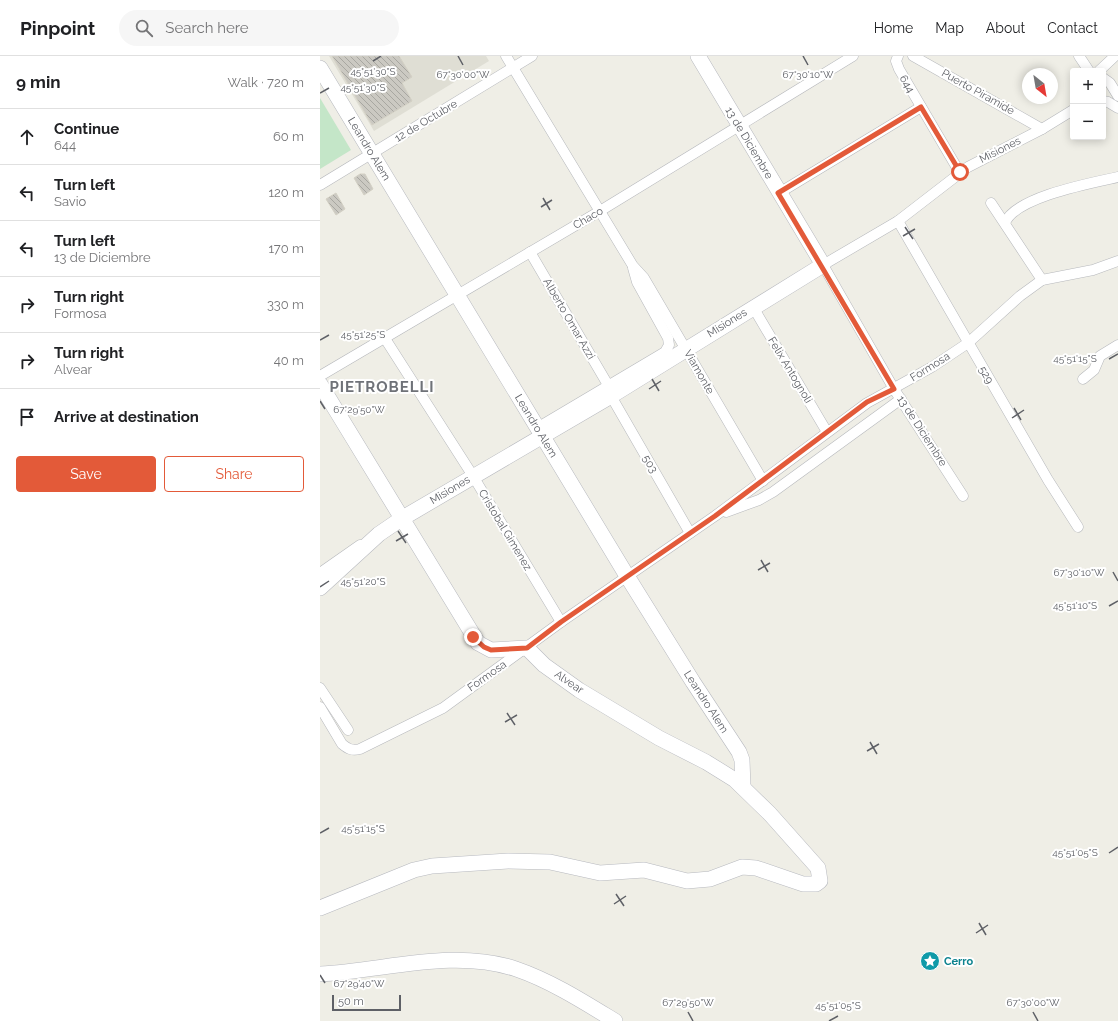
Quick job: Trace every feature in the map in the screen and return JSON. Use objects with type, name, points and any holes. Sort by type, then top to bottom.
[{"type":"street","points":[[506,56],[513,68]]},
{"type":"street","name":"12 de Octubre","points":[[320,185],[532,56]]},
{"type":"street","name":"13 de Diciembre","points":[[698,56],[894,389],[963,496]]},
{"type":"street","name":"Chaco","points":[[320,376],[600,211],[853,56]]},
{"type":"street","name":"644","points":[[898,56],[896,61],[899,70],[960,172]]},
{"type":"street","name":"Puerto Piramíde","points":[[913,56],[1042,128]]},
{"type":"street","points":[[1078,56],[1087,68]]},
{"type":"street","points":[[1103,68],[1115,56]]},
{"type":"street","name":"Leandro Alem","points":[[320,68],[627,576],[693,682],[739,752],[742,760],[743,787]]},
{"type":"street","name":"Viamonte","points":[[513,68],[633,266],[644,278],[763,481]]},
{"type":"street","points":[[1106,80],[1110,83],[1118,96]]},
{"type":"street","points":[[1106,102],[1118,108]]},
{"type":"street","points":[[778,193],[921,107]]},
{"type":"street","name":"Misiones","points":[[320,573],[350,551],[473,476],[540,432],[686,349],[822,265],[898,221],[960,172],[1070,112]]},
{"type":"street","points":[[1005,223],[1008,216],[1014,211],[1049,194],[1118,177]]},
{"type":"street","points":[[991,203],[1042,280]]},
{"type":"street","name":"529","points":[[898,221],[1048,480],[1078,527]]},
{"type":"street","name":"Alberto Omar Azzi","points":[[530,252],[610,391]]},
{"type":"street","name":"Formosa","points":[[320,707],[342,744],[354,751],[443,708],[561,622],[715,516],[867,402],[894,389],[932,367],[968,343],[1042,280],[1093,270],[1118,261]]},
{"type":"street","name":"Viamonte","points":[[633,266],[637,282],[668,338],[669,346]]},
{"type":"street","name":"Felix Antognoli","points":[[753,307],[827,432]]},
{"type":"street","name":"Cristobal Gimenez","points":[[384,337],[473,476],[561,622]]},
{"type":"street","points":[[1083,379],[1094,370],[1100,356],[1118,345]]},
{"type":"street","name":"Misiones","points":[[610,391],[665,352],[669,346]]},
{"type":"street","points":[[320,384],[478,643],[491,650],[527,648]]},
{"type":"street","name":"503","points":[[610,391],[690,533]]},
{"type":"street","points":[[715,516],[759,500],[773,492],[901,399]]},
{"type":"street","name":"Misiones","points":[[320,588],[379,534]]},
{"type":"street","name":"Alvear","points":[[320,908],[398,875],[432,866],[508,861],[543,862],[568,865],[600,873],[644,870],[687,881],[710,879],[742,867],[756,868],[803,884],[816,884],[820,881],[818,868],[770,814],[743,787],[706,762],[658,738],[579,690],[544,665],[527,648]]},
{"type":"street","points":[[320,688],[348,730]]},
{"type":"street","points":[[320,974],[370,970],[422,962],[453,961],[497,964],[516,969],[542,980],[615,1021]]},
{"type":"shaded area","points":[[329,56],[486,56],[489,61],[374,131]]},
{"type":"green space","points":[[320,98],[351,150],[320,169]]},
{"type":"building","points":[[332,56],[399,56],[412,77],[402,83],[412,101],[372,125]]},
{"type":"building","points":[[360,174],[365,174],[373,189],[364,195],[354,178]]},
{"type":"building","points":[[336,193],[345,209],[336,215],[326,199]]},
{"type":"place","name":"Cerro","points":[[930,961]]},
{"type":"district","name":"PIETROBELLI","points":[[382,387]]},
{"type":"route","points":[[473,637],[478,643],[491,650],[520,647],[527,648],[561,622],[715,516],[867,402],[894,389],[778,193],[921,107],[960,172]]}]
